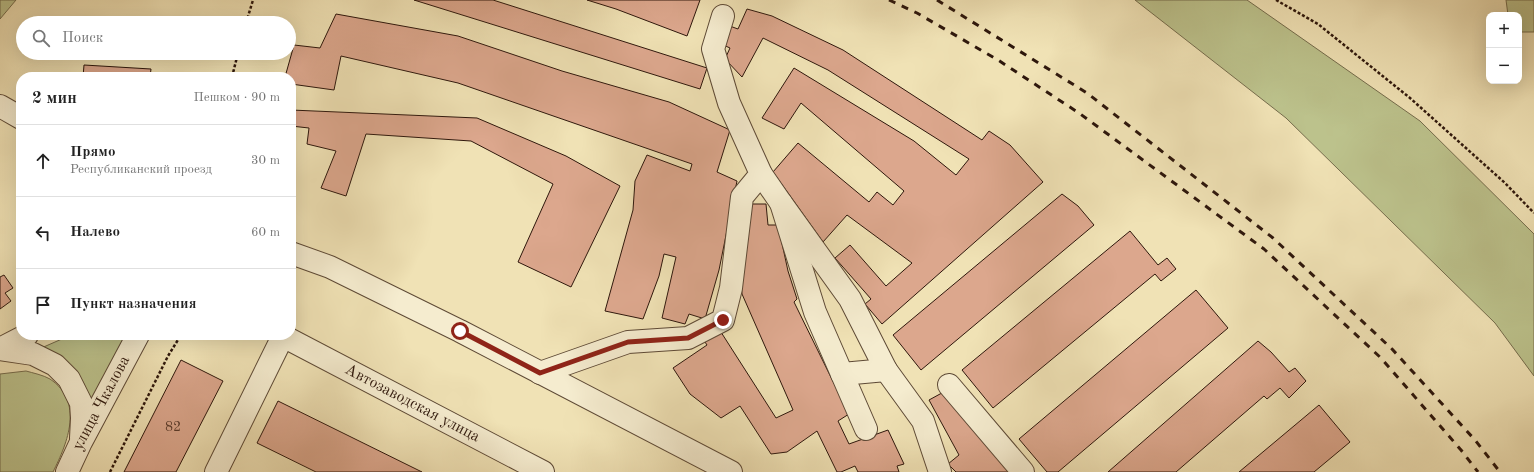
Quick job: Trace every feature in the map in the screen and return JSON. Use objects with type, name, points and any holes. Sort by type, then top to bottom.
[{"type":"street","points":[[723,16],[713,49],[729,103],[761,174],[850,299],[886,370],[923,421],[940,472]]},
{"type":"street","points":[[0,106],[16,115]]},
{"type":"street","points":[[540,373],[628,342],[688,338],[723,320],[731,288],[742,197],[761,174]]},
{"type":"street","points":[[781,203],[815,312],[866,429]]},
{"type":"street","points":[[296,255],[330,267],[540,373],[731,472]]},
{"type":"street","points":[[0,349],[17,340]]},
{"type":"street","name":"улица Чкалова","points":[[67,472],[81,442],[135,340]]},
{"type":"street","points":[[216,472],[280,340]]},
{"type":"street","name":"Автозаводская улица","points":[[290,340],[543,472]]},
{"type":"street","points":[[0,349],[33,354],[55,365],[69,379],[81,403],[81,442]]},
{"type":"street","points":[[842,374],[886,370]]},
{"type":"street","points":[[949,385],[1023,472]]},
{"type":"path","points":[[248,16],[253,0]]},
{"type":"path","points":[[1276,0],[1318,24],[1410,98],[1505,183],[1534,213]]},
{"type":"path","points":[[233,72],[236,60]]},
{"type":"path","points":[[110,472],[168,356],[178,340]]},
{"type":"green space","points":[[0,0],[16,0],[0,19]]},
{"type":"green space","points":[[1135,0],[1247,0],[1420,121],[1534,234],[1534,376],[1495,323],[1286,118]]},
{"type":"green space","points":[[1506,0],[1534,0],[1534,32],[1522,32],[1522,12],[1508,12]]},
{"type":"green space","points":[[60,340],[123,340],[90,405],[84,383],[74,369],[59,359],[39,349]]},
{"type":"green space","points":[[26,371],[50,379],[61,388],[67,399],[70,411],[68,435],[53,472],[0,472],[0,374]]},
{"type":"building","points":[[414,0],[493,0],[707,68],[700,89]]},
{"type":"building","points":[[587,0],[700,0],[687,36],[616,9]]},
{"type":"building","points":[[747,9],[772,16],[843,50],[982,140],[989,131],[1010,145],[1043,182],[882,324],[865,304],[871,299],[835,258],[850,245],[886,286],[912,263],[847,215],[823,242],[773,172],[798,143],[869,202],[877,192],[893,205],[904,191],[801,103],[784,129],[762,118],[794,68],[914,141],[956,175],[969,159],[828,70],[763,38],[742,77],[725,59],[730,48],[719,43],[727,25],[738,29]]},
{"type":"building","points":[[336,14],[458,36],[562,71],[669,102],[730,130],[717,172],[737,181],[719,270],[705,319],[689,314],[685,324],[662,318],[676,257],[664,254],[659,276],[643,319],[605,311],[633,210],[635,181],[647,155],[690,171],[692,164],[458,83],[341,56],[334,90],[296,85],[296,72],[286,72],[290,60],[296,60],[296,45],[320,48]]},
{"type":"building","points":[[84,65],[151,69],[151,72],[83,72]]},
{"type":"building","points":[[296,110],[477,118],[566,156],[620,186],[571,287],[518,262],[553,184],[471,141],[366,134],[346,196],[321,188],[336,151],[307,144],[309,128],[296,127]]},
{"type":"building","points":[[1062,194],[1078,206],[1094,225],[921,370],[893,335]]},
{"type":"building","points":[[746,204],[766,204],[768,225],[778,225],[788,271],[797,299],[794,302],[849,414],[838,421],[849,444],[888,430],[904,464],[897,466],[899,472],[858,472],[855,466],[841,472],[837,472],[817,431],[787,452],[771,454],[740,406],[721,418],[690,394],[673,368],[707,345],[703,339],[719,329],[776,418],[793,410],[742,294],[740,272]]},
{"type":"building","points":[[1130,231],[1158,265],[1167,258],[1176,269],[1161,281],[1155,274],[993,408],[962,370]]},
{"type":"building","points":[[4,275],[13,288],[5,293],[11,301],[0,309],[0,277]]},
{"type":"building","points":[[1196,290],[1228,328],[1058,472],[1047,472],[1019,439]]},
{"type":"building","points":[[1258,341],[1271,352],[1289,372],[1295,368],[1306,381],[1289,398],[1280,388],[1267,399],[1264,396],[1176,472],[1108,472]]},
{"type":"building","points":[[181,360],[223,381],[176,472],[124,472]]},
{"type":"building","points":[[951,388],[1014,472],[956,472],[948,464],[959,455],[929,400]]},
{"type":"building","points":[[278,401],[422,472],[316,472],[257,443]]},
{"type":"building","points":[[1319,405],[1350,442],[1314,472],[1239,472]]},
{"type":"railway","points":[[889,0],[917,13],[998,60],[1079,113],[1264,249],[1381,358],[1461,450],[1478,472]]},
{"type":"railway","points":[[937,0],[1087,93],[1273,238],[1392,349],[1475,440],[1500,472]]},
{"type":"route","points":[[460,331],[540,373],[628,342],[688,338],[723,320]]}]
